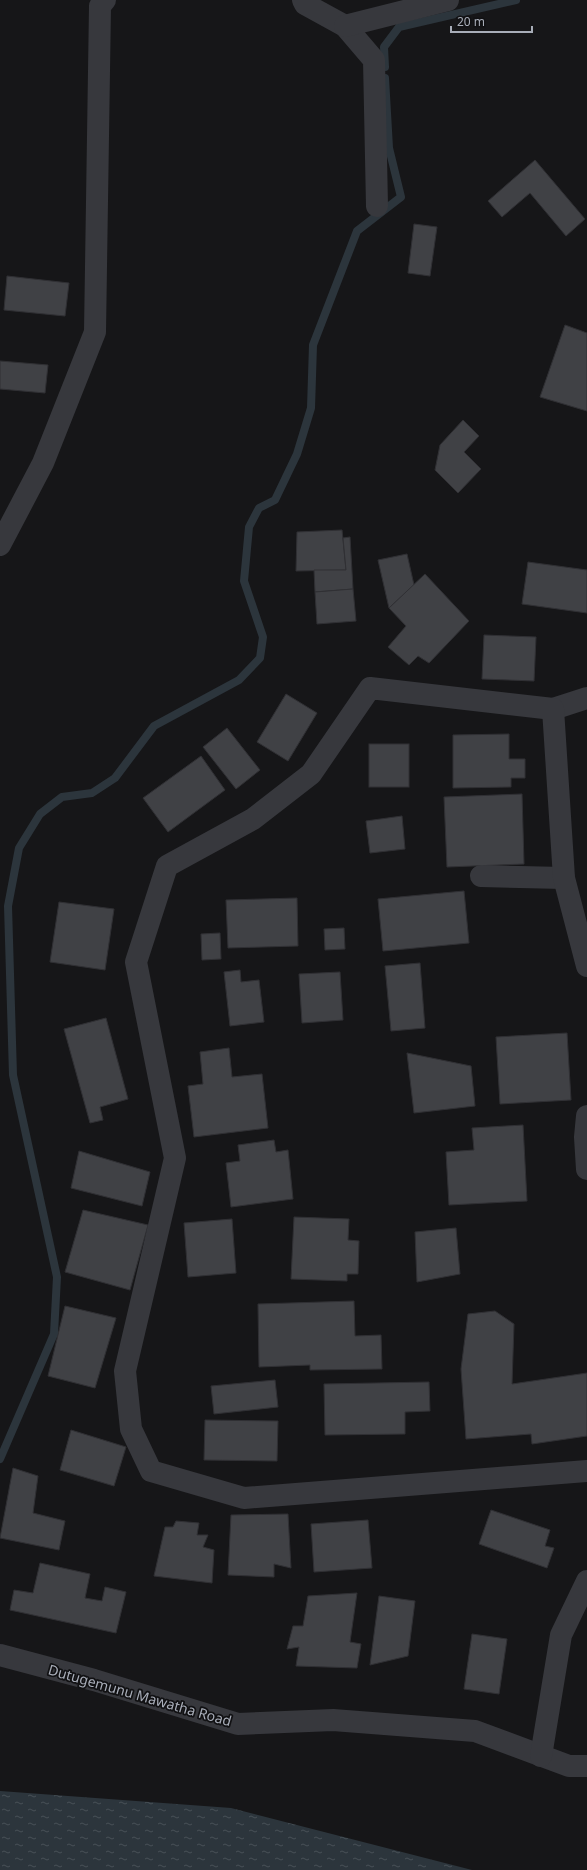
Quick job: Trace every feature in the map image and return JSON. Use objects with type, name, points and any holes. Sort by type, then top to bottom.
[{"type":"street","points":[[0,545],[43,463],[95,332],[100,6],[105,0]]},
{"type":"street","points":[[346,26],[448,0]]},
{"type":"street","points":[[299,2],[346,26],[374,60],[376,206]]},
{"type":"street","points":[[587,698],[553,709],[370,688],[311,774],[253,819],[167,866],[136,962],[175,1158],[125,1371],[131,1429],[151,1471],[244,1498],[587,1471]]},
{"type":"street","points":[[553,709],[564,878],[587,966]]},
{"type":"street","points":[[481,876],[564,878]]},
{"type":"street","points":[[587,1116],[585,1137],[587,1169]]},
{"type":"street","points":[[541,1756],[561,1635],[587,1581]]},
{"type":"street","name":"Dutugemunu Mawatha Road","points":[[0,1655],[94,1680],[238,1724],[333,1720],[475,1731],[569,1766],[587,1766]]},
{"type":"water","points":[[0,1791],[231,1808],[472,1870],[0,1870]]},
{"type":"building","points":[[535,160],[585,219],[566,236],[530,193],[502,217],[488,201]]},
{"type":"building","points":[[414,224],[437,227],[430,276],[408,273]]},
{"type":"building","points":[[7,276],[69,283],[65,316],[4,310]]},
{"type":"building","points":[[565,325],[587,333],[587,411],[540,397]]},
{"type":"building","points":[[0,361],[48,365],[45,393],[0,389]]},
{"type":"building","points":[[463,420],[479,436],[464,452],[481,469],[458,493],[435,470],[440,445]]},
{"type":"building","points":[[342,530],[346,570],[296,571],[297,532]]},
{"type":"building","points":[[350,537],[353,589],[315,592],[314,570],[346,570],[343,538]]},
{"type":"building","points":[[407,554],[414,585],[389,608],[378,560]]},
{"type":"building","points":[[528,562],[587,570],[587,613],[522,604]]},
{"type":"building","points":[[425,574],[469,621],[429,663],[418,656],[409,665],[388,647],[406,626],[389,608]]},
{"type":"building","points":[[353,589],[356,621],[317,624],[315,592]]},
{"type":"building","points":[[484,635],[536,637],[534,681],[482,679]]},
{"type":"building","points":[[286,694],[317,713],[288,761],[257,742]]},
{"type":"building","points":[[227,728],[260,770],[236,789],[203,747]]},
{"type":"building","points":[[509,734],[509,759],[525,759],[525,778],[511,778],[511,787],[453,788],[453,735]]},
{"type":"building","points":[[369,744],[409,744],[409,787],[369,787]]},
{"type":"building","points":[[201,756],[225,790],[168,832],[143,798]]},
{"type":"building","points":[[522,794],[524,864],[447,867],[444,797]]},
{"type":"building","points":[[402,816],[405,849],[370,853],[366,821]]},
{"type":"building","points":[[464,891],[469,943],[383,951],[378,899]]},
{"type":"building","points":[[297,898],[298,946],[228,948],[226,900]]},
{"type":"building","points":[[59,902],[114,909],[105,970],[50,962]]},
{"type":"building","points":[[344,928],[345,949],[325,950],[324,929]]},
{"type":"building","points":[[220,933],[221,959],[202,960],[201,934]]},
{"type":"building","points":[[420,963],[425,1028],[391,1031],[385,966]]},
{"type":"building","points":[[240,970],[241,982],[259,980],[264,1022],[230,1026],[224,972]]},
{"type":"building","points":[[340,972],[343,1020],[302,1023],[299,974]]},
{"type":"building","points":[[106,1018],[128,1099],[100,1107],[103,1120],[90,1123],[64,1029]]},
{"type":"building","points":[[567,1033],[571,1100],[500,1104],[496,1037]]},
{"type":"building","points":[[229,1048],[232,1077],[262,1074],[268,1128],[194,1137],[188,1086],[203,1084],[200,1052]]},
{"type":"building","points":[[407,1053],[471,1066],[475,1106],[414,1113]]},
{"type":"building","points":[[523,1125],[527,1201],[449,1205],[446,1152],[474,1150],[472,1128]]},
{"type":"building","points":[[274,1140],[276,1152],[288,1150],[293,1199],[231,1207],[226,1163],[240,1161],[238,1145]]},
{"type":"building","points":[[79,1151],[150,1172],[142,1206],[71,1188]]},
{"type":"building","points":[[83,1210],[148,1225],[130,1290],[65,1272]]},
{"type":"building","points":[[294,1217],[349,1219],[348,1240],[359,1241],[358,1274],[347,1274],[347,1281],[291,1279]]},
{"type":"building","points":[[232,1219],[236,1273],[188,1277],[184,1223]]},
{"type":"building","points":[[456,1228],[460,1274],[417,1282],[415,1232]]},
{"type":"building","points":[[354,1301],[355,1336],[381,1335],[382,1369],[310,1370],[310,1365],[259,1367],[258,1304]]},
{"type":"building","points":[[65,1306],[116,1318],[95,1388],[48,1376]]},
{"type":"building","points":[[495,1311],[514,1324],[512,1384],[587,1373],[587,1436],[532,1444],[531,1434],[466,1439],[461,1369],[468,1314]]},
{"type":"building","points":[[275,1380],[278,1407],[214,1414],[211,1386]]},
{"type":"building","points":[[429,1382],[430,1411],[405,1412],[405,1434],[325,1435],[324,1384]]},
{"type":"building","points":[[205,1420],[278,1421],[277,1461],[204,1460]]},
{"type":"building","points":[[71,1430],[126,1447],[114,1486],[60,1470]]},
{"type":"building","points":[[13,1468],[38,1476],[33,1513],[65,1521],[59,1550],[0,1538]]},
{"type":"building","points":[[491,1510],[550,1530],[545,1546],[554,1548],[547,1568],[479,1544]]},
{"type":"building","points":[[288,1514],[291,1568],[274,1564],[274,1577],[228,1575],[231,1515]]},
{"type":"building","points":[[368,1520],[372,1568],[314,1572],[311,1524]]},
{"type":"building","points":[[176,1521],[199,1523],[197,1535],[208,1535],[203,1547],[214,1550],[212,1583],[154,1576],[165,1527],[173,1527]]},
{"type":"building","points":[[40,1563],[90,1574],[85,1598],[102,1601],[105,1587],[126,1592],[116,1633],[10,1610],[14,1590],[33,1593]]},
{"type":"building","points":[[357,1593],[350,1642],[361,1644],[357,1668],[296,1666],[299,1647],[287,1649],[293,1626],[303,1626],[308,1596]]},
{"type":"building","points":[[379,1596],[415,1601],[408,1656],[370,1665]]},
{"type":"building","points":[[472,1634],[507,1639],[499,1694],[464,1689]]},
{"type":"waterway","points":[[385,67],[384,47],[399,27],[516,0]]},
{"type":"waterway","points":[[0,1459],[54,1334],[57,1277],[13,1075],[8,906],[19,848],[40,814],[62,797],[92,793],[115,778],[154,726],[239,680],[260,658],[263,637],[244,581],[249,527],[259,508],[275,500],[297,454],[311,408],[313,345],[357,231],[401,197],[389,148],[385,78]]}]
